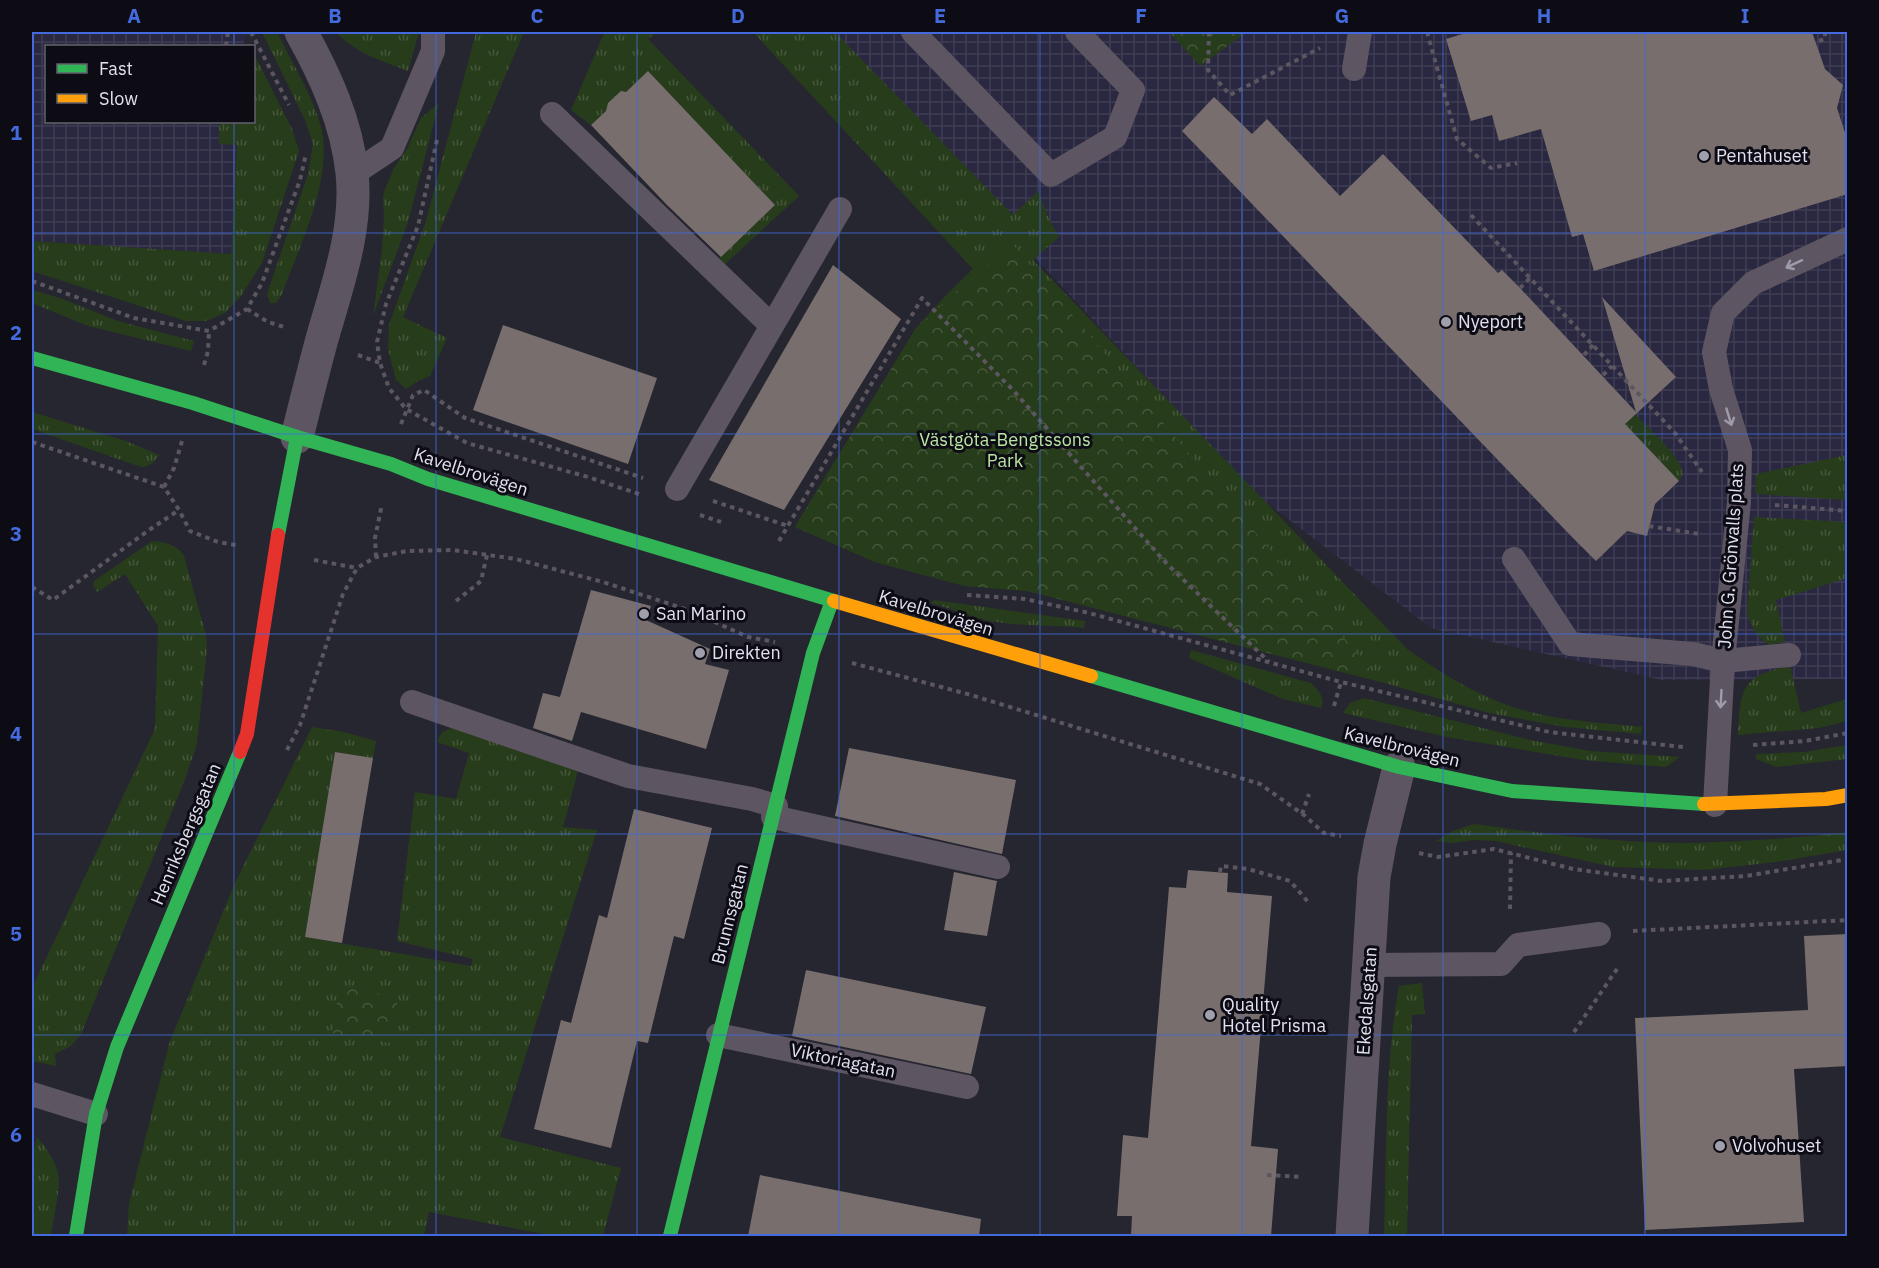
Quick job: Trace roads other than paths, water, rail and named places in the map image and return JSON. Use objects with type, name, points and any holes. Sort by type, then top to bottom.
[{"type":"main road","name":"Kavelbrovägen","points":[[32,358],[193,403],[832,601],[1399,768],[1512,791],[1715,805],[1826,799],[1848,795]]},
{"type":"main road","name":"Henriksbergsgatan","points":[[76,1236],[96,1114],[117,1047],[247,734],[275,552],[297,437]]},
{"type":"main road","name":"Brunnsgatan","points":[[670,1236],[813,653],[832,601]]},
{"type":"street","points":[[297,437],[340,278],[352,215],[352,174],[342,123],[328,86],[301,32]]},
{"type":"street","name":"Ekedalsgatan","points":[[1352,1236],[1374,877],[1399,768]]},
{"type":"lane","points":[[352,174],[392,148],[432,51],[433,32]]},
{"type":"lane","points":[[913,32],[1051,175],[1115,137],[1133,90],[1077,32]]},
{"type":"lane","points":[[1354,69],[1360,32]]},
{"type":"lane","points":[[552,114],[771,325]]},
{"type":"lane","points":[[677,489],[840,209]]},
{"type":"lane","name":"John G. Grönvalls plats","points":[[1715,805],[1723,661],[1739,502],[1740,450],[1721,389],[1714,352],[1723,314],[1753,283],[1848,239]]},
{"type":"lane","points":[[1514,559],[1570,644],[1693,654],[1723,661],[1789,655]]},
{"type":"lane","points":[[412,702],[627,776],[752,799],[774,812],[998,867]]},
{"type":"lane","points":[[1369,965],[1501,964],[1518,945],[1599,934]]},
{"type":"lane","name":"Viktoriagatan","points":[[718,1035],[967,1087]]},
{"type":"lane","points":[[32,1094],[96,1114]]},
{"type":"place","name":"Pentahuset","points":[[1704,156]]},
{"type":"place","name":"Nyeport","points":[[1446,322]]},
{"type":"place","name":"San Marino","points":[[644,614]]},
{"type":"place","name":"Direkten","points":[[700,653]]},
{"type":"place","name":"Quality Hotel Prisma","points":[[1210,1015]]},
{"type":"place","name":"Volvohuset","points":[[1720,1146]]},
{"type":"park label","name":"Västgöta-Bengtssons Park","points":[[1005,450]]}]
